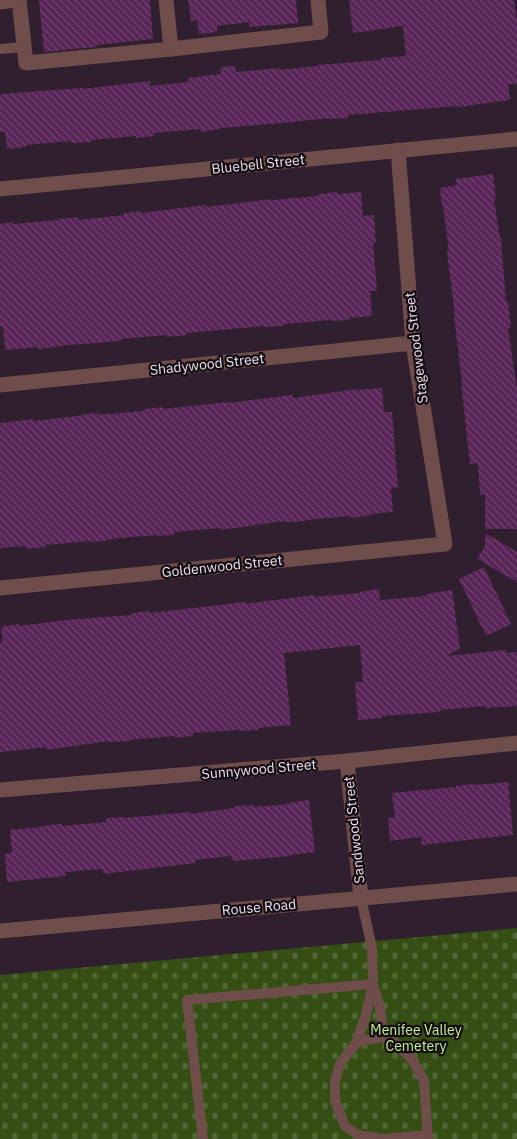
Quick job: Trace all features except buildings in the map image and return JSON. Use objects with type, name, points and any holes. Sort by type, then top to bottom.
[{"type":"street","points":[[0,2],[15,0]]},
{"type":"street","points":[[19,0],[26,63],[320,32],[318,0]]},
{"type":"street","points":[[166,0],[171,49]]},
{"type":"street","name":"Bluebell Street","points":[[0,189],[517,139]]},
{"type":"street","name":"Stagewood Street","points":[[398,150],[413,343],[444,544]]},
{"type":"street","name":"Shadywood Street","points":[[0,385],[413,343]]},
{"type":"street","name":"Goldenwood Street","points":[[0,588],[444,544]]},
{"type":"street","name":"Sunnywood Street","points":[[0,790],[347,762],[517,742]]},
{"type":"street","name":"Sandwood Street","points":[[347,762],[361,898]]},
{"type":"street","name":"Rouse Road","points":[[0,931],[517,884]]},
{"type":"lane","points":[[0,50],[24,47]]},
{"type":"lane","points":[[361,898],[372,948],[373,984],[380,1008],[384,1038]]},
{"type":"lane","points":[[356,1043],[384,1038],[395,1043],[412,1059],[424,1080],[428,1137],[383,1139],[358,1135],[344,1126],[335,1101],[335,1081],[340,1064],[356,1043],[365,1018],[373,984]]},
{"type":"lane","points":[[203,1139],[187,1000],[373,984]]},
{"type":"green space","name":"Menifee Valley Cemetery","points":[[517,928],[517,1139],[0,1139],[0,975]]}]
